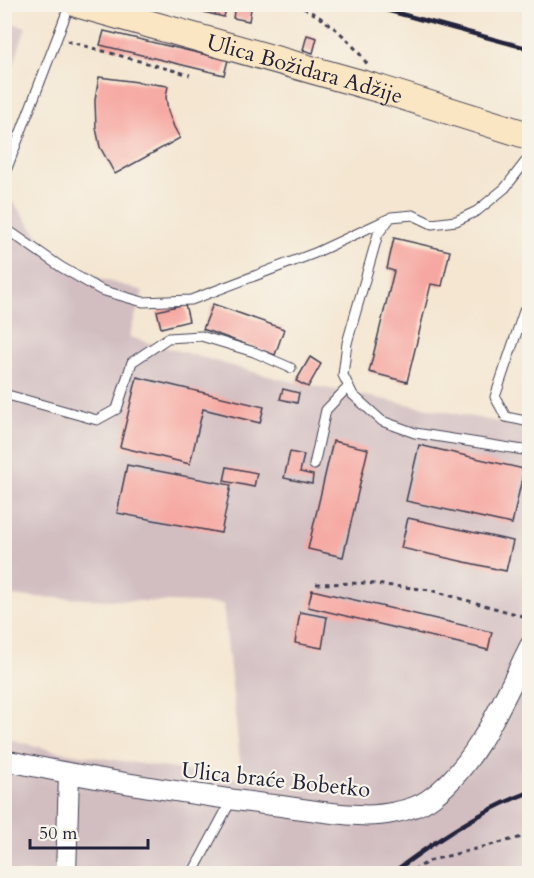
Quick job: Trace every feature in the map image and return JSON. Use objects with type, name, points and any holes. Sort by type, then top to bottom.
[{"type":"main road","name":"Ulica Božidara Adžije","points":[[78,4],[380,89],[530,136]]},
{"type":"street","name":"Ulica braće Bobetko","points":[[4,760],[165,791],[360,816],[406,810],[418,806],[442,789],[484,737],[530,646]]},
{"type":"street","points":[[66,873],[69,774]]},
{"type":"lane","points":[[4,177],[70,4]]},
{"type":"lane","points":[[4,221],[7,235],[101,290],[143,302],[191,300],[315,253],[392,218],[413,215],[432,224],[456,221],[477,211],[505,188],[530,156]]},
{"type":"lane","points":[[392,218],[378,234],[347,343],[343,375],[353,395],[382,421],[415,433],[530,451]]},
{"type":"lane","points":[[530,311],[524,311],[495,397],[506,417],[530,422]]},
{"type":"lane","points":[[4,394],[97,420],[117,409],[132,362],[168,338],[201,336],[254,352],[291,368]]},
{"type":"lane","points":[[314,465],[326,410],[349,386]]},
{"type":"lane","points":[[192,873],[232,800]]},
{"type":"path","points":[[295,4],[312,12],[341,34],[366,62],[380,89]]},
{"type":"path","points":[[57,38],[190,75]]},
{"type":"path","points":[[316,584],[366,583],[430,590],[530,618]]},
{"type":"path","points":[[405,873],[432,861],[530,835]]},
{"type":"shaded area","points":[[4,21],[26,27],[5,91]]},
{"type":"shaded area","points":[[4,190],[45,245],[94,277],[143,291],[129,337],[279,379],[529,428],[529,873],[5,873],[5,738],[55,751],[242,779],[223,604],[5,596]]},
{"type":"building","points":[[205,4],[226,9],[224,17],[203,12]]},
{"type":"building","points":[[235,6],[251,9],[249,21],[233,18]]},
{"type":"building","points":[[104,31],[228,60],[224,75],[100,45]]},
{"type":"building","points":[[307,35],[317,38],[313,53],[303,50]]},
{"type":"building","points":[[99,77],[168,86],[166,97],[168,111],[180,138],[115,174],[100,147],[96,128],[95,100]]},
{"type":"building","points":[[394,238],[450,251],[442,286],[431,284],[407,382],[369,372],[394,271],[387,269]]},
{"type":"building","points":[[185,304],[189,321],[161,328],[157,311]]},
{"type":"building","points":[[213,304],[284,329],[275,355],[203,329]]},
{"type":"building","points":[[310,357],[321,364],[308,387],[296,381]]},
{"type":"building","points":[[137,377],[264,407],[260,423],[203,409],[190,464],[120,447]]},
{"type":"building","points":[[283,389],[299,393],[297,403],[280,399]]},
{"type":"building","points":[[333,441],[368,449],[343,557],[308,549]]},
{"type":"building","points":[[419,445],[524,469],[512,524],[406,501]]},
{"type":"building","points":[[290,452],[304,455],[300,472],[313,475],[312,484],[284,478]]},
{"type":"building","points":[[127,465],[231,485],[221,533],[117,513]]},
{"type":"building","points":[[227,467],[257,473],[254,487],[224,481]]},
{"type":"building","points":[[408,518],[513,541],[506,571],[401,548]]},
{"type":"building","points":[[312,590],[492,632],[488,650],[308,607]]},
{"type":"building","points":[[300,612],[327,617],[322,648],[295,643]]},
{"type":"railway","points":[[364,4],[530,49]]},
{"type":"railway","points":[[391,874],[458,828],[493,808],[530,792]]}]
